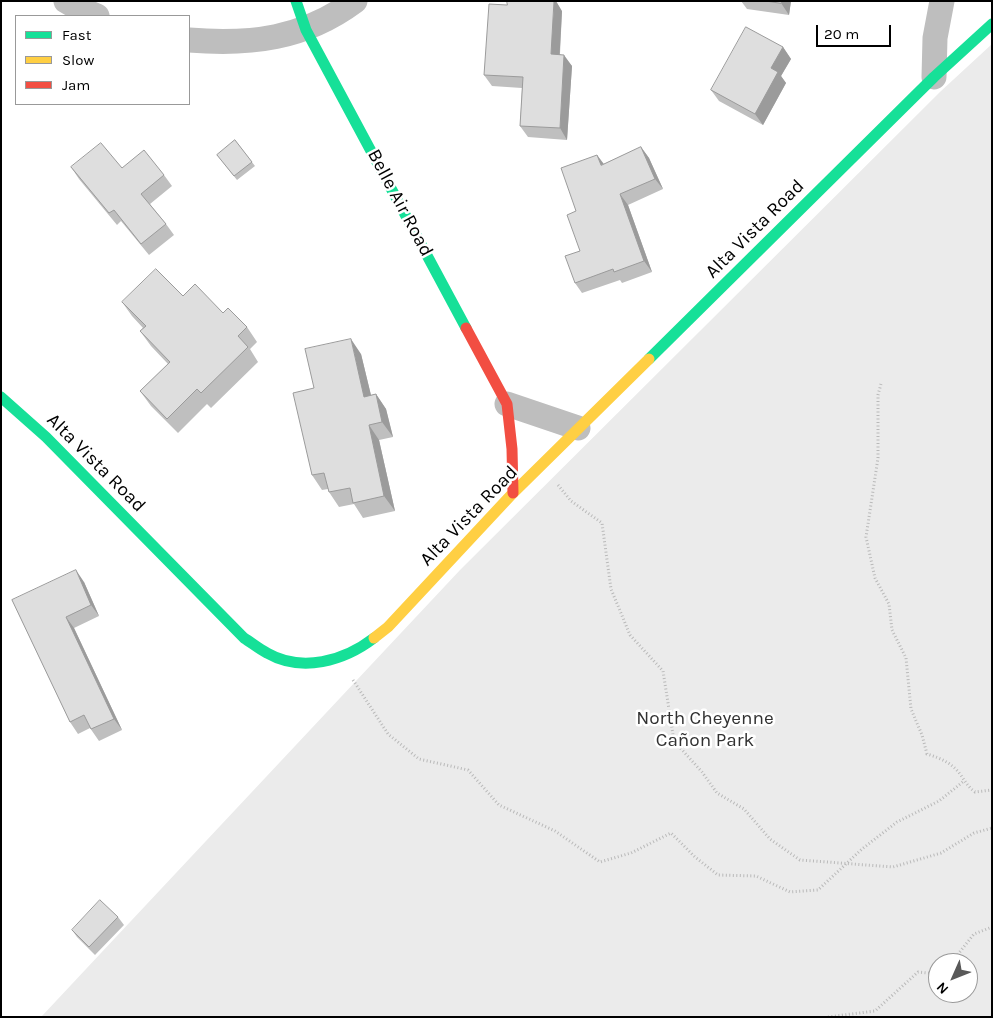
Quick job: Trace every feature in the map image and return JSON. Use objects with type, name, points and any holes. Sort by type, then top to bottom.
[{"type":"street","points":[[66,1],[95,15]]},
{"type":"street","name":"Belle Air Road","points":[[296,1],[306,30],[507,404],[514,493]]},
{"type":"street","points":[[190,40],[256,41],[306,30],[341,12],[355,1]]},
{"type":"street","points":[[934,77],[935,38],[942,1]]},
{"type":"street","name":"Alta Vista Road","points":[[1,397],[46,437],[244,638],[268,654],[294,663],[317,663],[339,658],[362,647],[388,627],[578,428],[934,77],[992,24]]},
{"type":"street","points":[[507,404],[578,428]]},
{"type":"path","points":[[881,384],[878,395],[877,418],[878,458],[866,537],[875,578],[889,604],[892,630],[906,658],[912,709],[927,754],[952,765],[975,792],[992,790]]},
{"type":"path","points":[[542,465],[571,501],[602,523],[611,589],[630,635],[663,671],[674,741],[702,772],[717,793],[744,809],[770,839],[800,860],[893,867],[941,853],[974,833],[992,828]]},
{"type":"path","points":[[339,658],[388,734],[419,759],[468,770],[499,805],[555,831],[600,862],[631,853],[671,833],[695,857],[718,875],[756,876],[790,892],[818,890],[862,849],[897,822],[939,801],[964,781]]},
{"type":"path","points":[[959,953],[974,934],[992,927]]},
{"type":"path","points":[[828,1017],[874,1010],[918,972],[928,973]]},
{"type":"green space","name":"North Cheyenne Cañon Park","points":[[992,44],[992,1017],[41,1017],[460,570],[941,91]]},
{"type":"building","points":[[507,1],[554,1],[551,54],[564,55],[560,128],[520,126],[523,77],[484,75],[489,4],[507,5]]},
{"type":"building","points":[[766,1],[782,1],[781,3]]},
{"type":"building","points":[[746,27],[783,47],[771,68],[778,72],[755,114],[711,90]]},
{"type":"building","points":[[235,140],[252,162],[234,176],[217,155]]},
{"type":"building","points":[[101,143],[122,168],[144,150],[164,175],[141,194],[166,224],[141,244],[114,210],[109,213],[71,167]]},
{"type":"building","points":[[641,147],[655,179],[620,194],[644,261],[614,272],[613,269],[575,283],[565,256],[580,251],[567,215],[576,211],[561,168],[597,155],[601,165]]},
{"type":"building","points":[[156,269],[183,296],[195,284],[223,313],[228,308],[247,327],[238,336],[248,347],[201,393],[197,389],[167,419],[140,391],[170,362],[140,331],[146,326],[122,302]]},
{"type":"building","points":[[351,339],[364,397],[376,394],[382,422],[369,425],[384,496],[353,503],[350,488],[329,492],[324,473],[312,475],[293,393],[314,388],[305,349]]},
{"type":"building","points":[[76,570],[91,605],[66,617],[114,719],[91,729],[84,715],[70,722],[12,600]]},
{"type":"building","points":[[100,900],[118,917],[89,947],[72,930]]},
{"type":"traffic: fast","points":[[296,1],[306,30],[466,328]]},
{"type":"traffic: fast","points":[[649,359],[934,77],[992,24]]},
{"type":"traffic: fast","points":[[1,397],[46,437],[244,638],[261,650],[280,659],[294,662],[322,662],[350,653],[374,638]]},
{"type":"traffic: slow","points":[[374,638],[388,627],[513,493],[649,359]]},
{"type":"traffic: jam","points":[[466,328],[507,404],[512,449],[513,493]]}]
